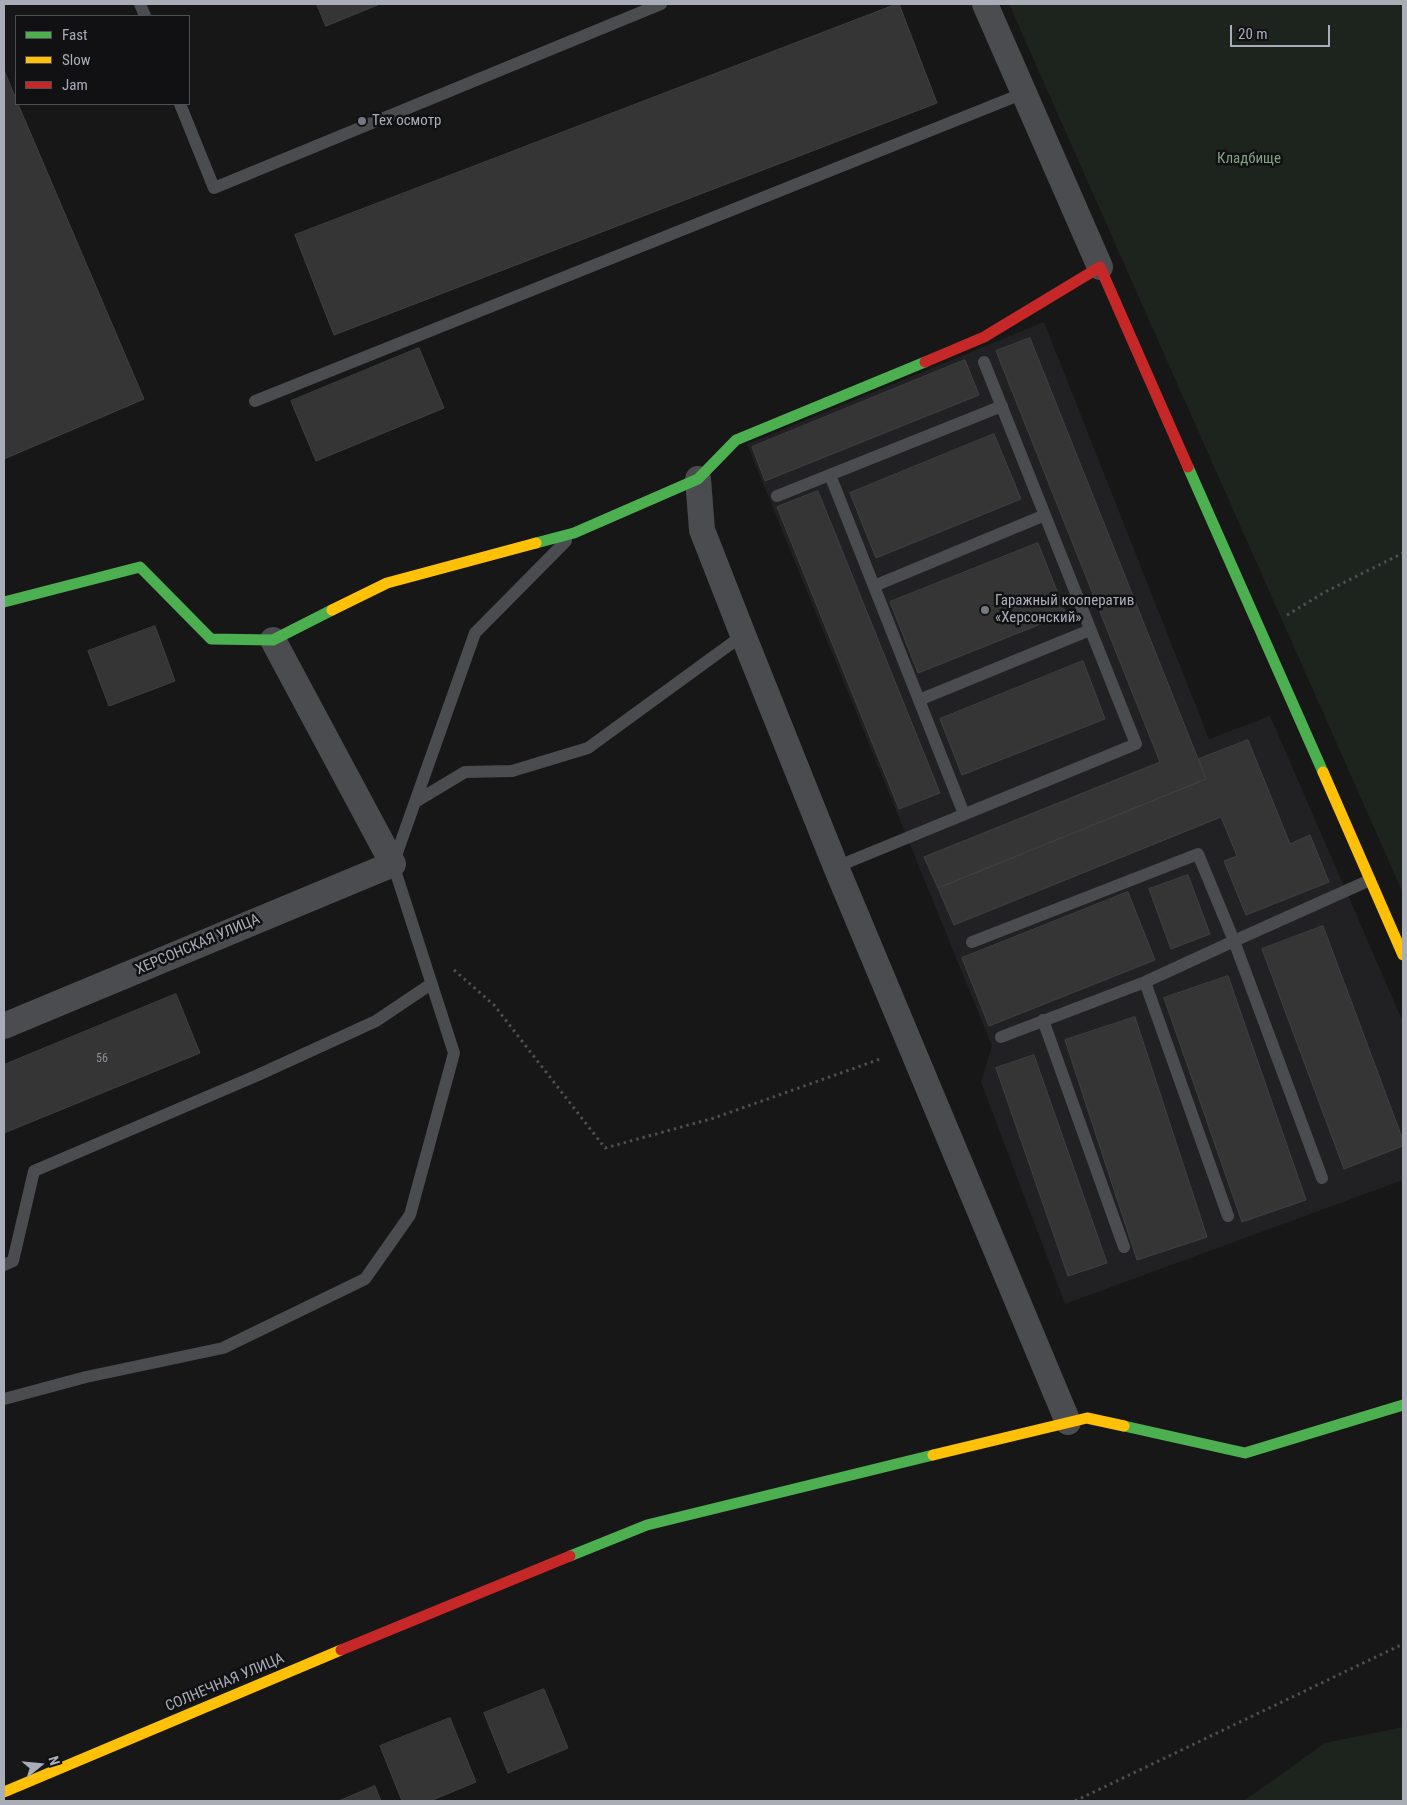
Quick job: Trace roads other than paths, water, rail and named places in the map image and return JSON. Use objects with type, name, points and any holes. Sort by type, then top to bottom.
[{"type":"street","points":[[985,4],[1403,955]]},
{"type":"street","points":[[4,602],[140,567],[211,639],[273,640],[387,583],[574,532],[698,479],[736,440],[984,337],[1100,267]]},
{"type":"street","points":[[698,479],[702,530],[743,635],[836,867],[1068,1422]]},
{"type":"street","points":[[273,640],[393,864]]},
{"type":"street","name":"ХЕРСОНСКАЯ УЛИЦА","points":[[4,1026],[393,864]]},
{"type":"street","name":"СОЛНЕЧНАЯ УЛИЦА","points":[[4,1792],[457,1601],[647,1525],[1087,1418],[1245,1453],[1403,1405]]},
{"type":"lane","points":[[180,105],[214,188],[661,4]]},
{"type":"lane","points":[[255,400],[1024,93]]},
{"type":"lane","points":[[836,867],[1136,744],[984,362]]},
{"type":"lane","points":[[777,496],[1002,406]]},
{"type":"lane","points":[[830,475],[964,814]]},
{"type":"lane","points":[[874,586],[1045,515]]},
{"type":"lane","points":[[4,1399],[86,1377],[223,1348],[365,1279],[410,1215],[454,1053],[393,864],[475,633],[574,532]]},
{"type":"lane","points":[[919,700],[1090,630]]},
{"type":"lane","points":[[415,802],[465,772],[512,771],[588,748],[743,635]]},
{"type":"lane","points":[[972,942],[1198,854],[1234,940],[1322,1178]]},
{"type":"lane","points":[[1001,1037],[1145,982],[1234,940],[1370,880]]},
{"type":"lane","points":[[1145,982],[1228,1216]]},
{"type":"lane","points":[[4,1265],[13,1261],[34,1171],[258,1075],[376,1021],[431,984]]},
{"type":"lane","points":[[1043,1020],[1124,1247]]},
{"type":"place","name":"Тех осмотр","points":[[362,121]]},
{"type":"place","name":"Гаражный кооператив «Херсонский»","points":[[985,610]]},
{"type":"park label","name":"Кладбище","points":[[1249,159]]}]
